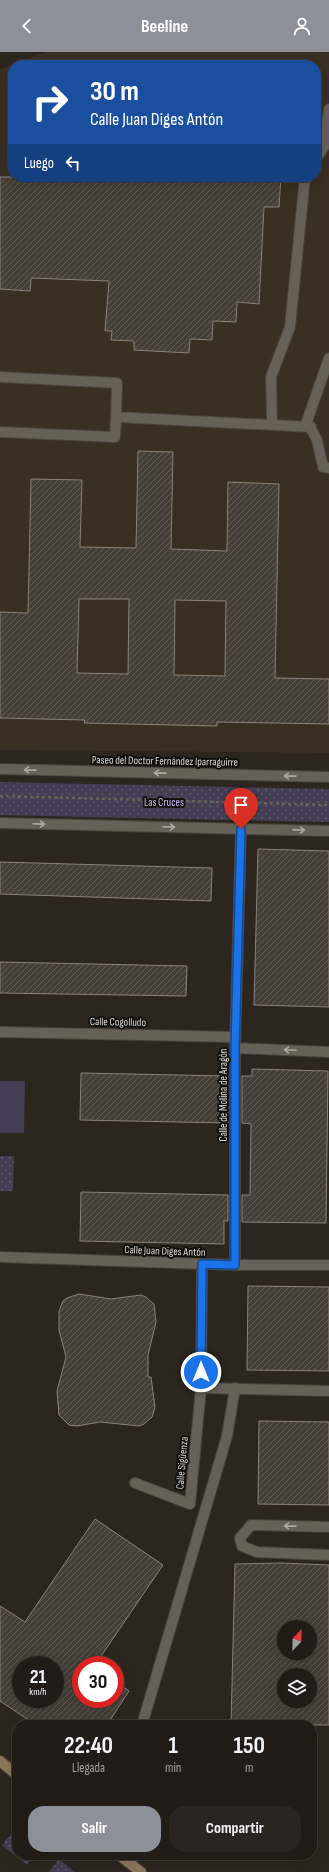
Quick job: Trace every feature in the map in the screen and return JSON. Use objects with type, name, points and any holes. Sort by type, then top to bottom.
[{"type":"street","points":[[321,152],[324,148],[329,109]]},
{"type":"street","points":[[272,425],[271,377],[290,327],[304,182]]},
{"type":"street","points":[[329,358],[306,421],[311,427],[317,440],[323,467],[329,468]]},
{"type":"street","points":[[0,377],[117,383],[116,437],[0,432]]},
{"type":"street","points":[[116,417],[311,427]]},
{"type":"street","name":"Paseo del Doctor Fernández Iparraguirre","points":[[0,769],[329,777]]},
{"type":"street","points":[[0,822],[329,831]]},
{"type":"street","name":"Calle de Molina de Aragón","points":[[235,1265],[235,1037],[241,829]]},
{"type":"street","name":"Calle Cogolludo","points":[[0,1032],[235,1037]]},
{"type":"street","points":[[235,1048],[329,1052]]},
{"type":"street","name":"Calle Juan Diges Antón","points":[[0,1257],[235,1265],[329,1266]]},
{"type":"street","name":"Calle Sigüenza","points":[[135,1483],[190,1504],[201,1388],[202,1264]]},
{"type":"street","points":[[201,1388],[329,1392]]},
{"type":"street","points":[[143,1720],[227,1436],[236,1388]]},
{"type":"street","points":[[329,1527],[251,1525],[240,1538],[242,1546],[257,1552],[329,1555]]},
{"type":"street","points":[[0,1761],[12,1771]]},
{"type":"street","points":[[125,1860],[141,1872]]},
{"type":"path","points":[[0,796],[329,805]]},
{"type":"shaded area","points":[[46,52],[329,52],[329,753],[0,750],[0,69],[8,66],[8,182],[321,182],[321,60],[24,60]]},
{"type":"green space","name":"Las Cruces","points":[[0,782],[329,789],[329,822],[0,815]]},
{"type":"green space","points":[[0,1081],[25,1081],[24,1133],[0,1133]]},
{"type":"green space","points":[[0,1156],[14,1156],[13,1191],[0,1191]]},
{"type":"green space","points":[[12,1833],[12,1853],[2,1845]]},
{"type":"green space","points":[[21,1860],[31,1860],[27,1865]]},
{"type":"green space","points":[[58,1860],[60,1860],[75,1872],[49,1872]]},
{"type":"building","points":[[0,177],[8,177],[8,182],[281,182],[279,207],[264,207],[259,304],[237,302],[236,322],[213,321],[212,340],[190,339],[189,353],[134,350],[134,341],[111,340],[112,331],[105,331],[109,281],[31,278],[30,291],[0,289]]},
{"type":"building","points":[[138,451],[173,452],[171,549],[227,551],[228,482],[279,484],[275,678],[329,679],[329,724],[217,722],[217,726],[84,723],[85,720],[0,718],[0,612],[28,613],[31,479],[82,480],[80,547],[136,548]],"holes":[[[79,599],[129,599],[128,674],[77,673]],[[175,600],[226,601],[225,676],[174,675]]]},
{"type":"building","points":[[258,849],[329,851],[329,1007],[254,1005]]},
{"type":"building","points":[[0,862],[212,868],[211,901],[0,894]]},
{"type":"building","points":[[0,962],[187,966],[186,996],[0,993]]},
{"type":"building","points":[[252,1069],[328,1071],[326,1223],[242,1222],[242,1195],[250,1195],[251,1124],[242,1123],[242,1076],[252,1076]]},
{"type":"building","points":[[81,1073],[228,1076],[228,1123],[80,1120]]},
{"type":"building","points":[[81,1192],[228,1195],[228,1221],[224,1221],[224,1244],[80,1241]]},
{"type":"building","points":[[248,1286],[329,1287],[329,1371],[247,1370]]},
{"type":"building","points":[[79,1294],[111,1299],[141,1295],[146,1297],[154,1304],[156,1322],[148,1355],[148,1377],[151,1377],[155,1407],[152,1417],[144,1424],[139,1426],[100,1422],[77,1426],[69,1425],[59,1415],[57,1391],[66,1357],[59,1330],[59,1311],[63,1301]]},
{"type":"building","points":[[259,1421],[329,1422],[329,1505],[258,1504]]},
{"type":"building","points":[[95,1519],[163,1565],[101,1656],[72,1656],[72,1708],[118,1708],[110,1720],[28,1720],[0,1701],[0,1606],[25,1622]]},
{"type":"building","points":[[281,1563],[329,1565],[329,1725],[317,1725],[317,1720],[231,1720],[235,1564]]},
{"type":"building","points":[[124,1687],[129,1691],[124,1699]]},
{"type":"route","points":[[201,1372],[202,1264],[235,1265],[235,1048],[241,829]]}]
